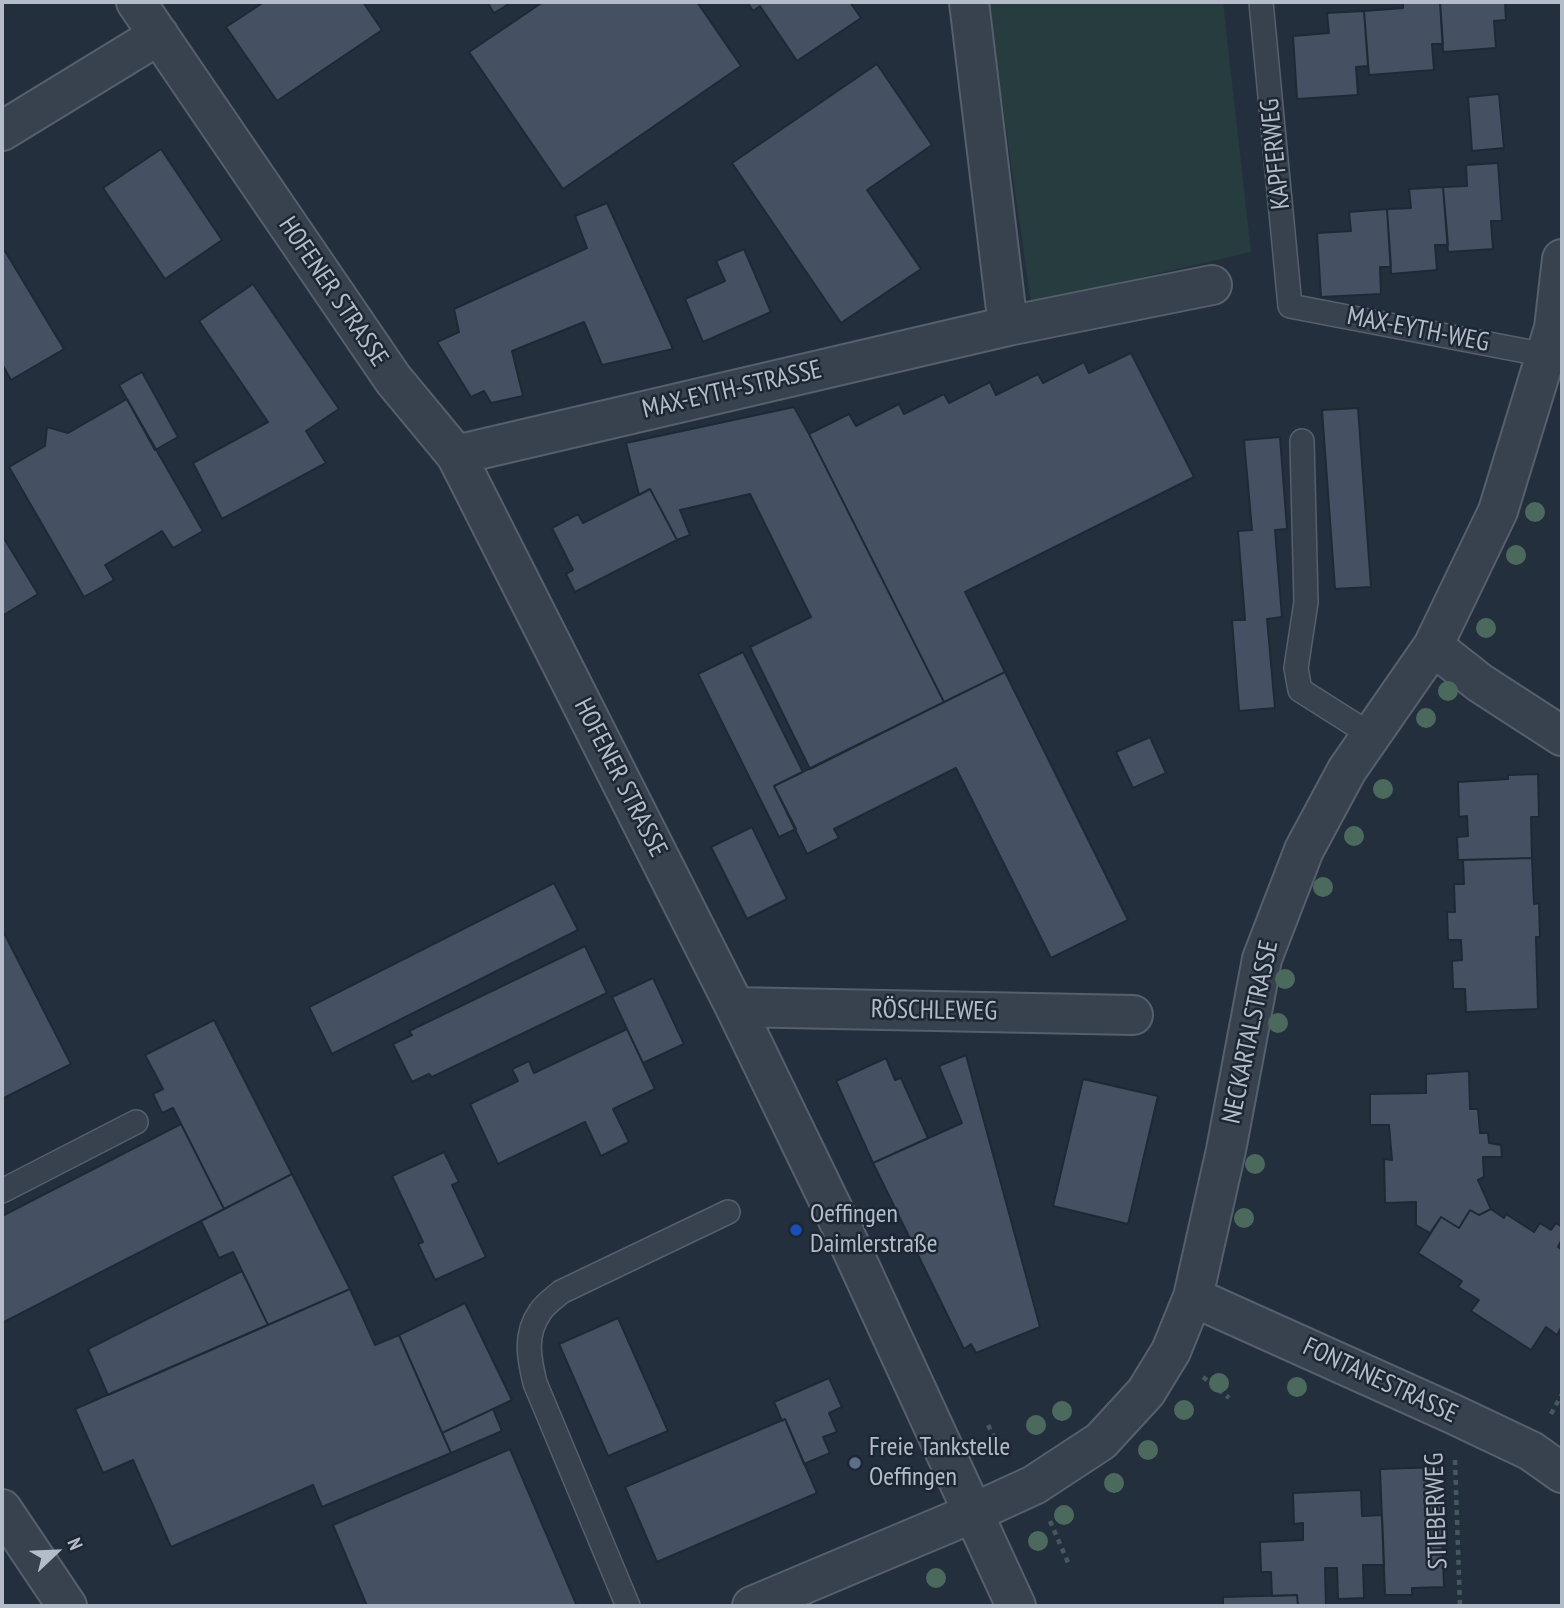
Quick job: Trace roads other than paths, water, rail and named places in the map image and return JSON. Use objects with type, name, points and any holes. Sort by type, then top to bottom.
[{"type":"street","name":"HOFENER STRASSE","points":[[136,2],[393,379],[456,455],[735,1007],[842,1228],[1016,1606]]},
{"type":"street","points":[[969,2],[1008,326]]},
{"type":"street","points":[[2,131],[159,35]]},
{"type":"street","name":"NECKARTALSTRASSE","points":[[752,1606],[1034,1485],[1101,1441],[1146,1392],[1171,1351],[1193,1297],[1226,1150],[1262,958],[1304,850],[1348,770],[1433,646],[1498,511],[1554,328],[1562,258]]},
{"type":"street","name":"MAX-EYTH-STRASSE","points":[[456,455],[1008,326],[1212,285]]},
{"type":"street","points":[[1433,646],[1480,683],[1562,736]]},
{"type":"street","name":"RÖSCHLEWEG","points":[[735,1007],[1133,1015]]},
{"type":"street","name":"FONTANESTRASSE","points":[[1193,1297],[1454,1414],[1531,1451],[1562,1473]]},
{"type":"street","points":[[2,1509],[65,1606]]},
{"type":"lane","name":"KAPFERWEG","points":[[1261,2],[1290,306]]},
{"type":"lane","name":"MAX-EYTH-WEG","points":[[1290,306],[1546,355]]},
{"type":"lane","points":[[1302,441],[1306,602],[1296,668],[1300,690],[1371,736]]},
{"type":"lane","points":[[2,1191],[136,1122]]},
{"type":"lane","points":[[628,1606],[534,1383],[528,1353],[530,1334],[540,1311],[561,1292],[728,1212]]},
{"type":"place","name":"Oeffingen Daimlerstraße","points":[[796,1230]]},
{"type":"place","name":"Freie Tankstelle Oeffingen","points":[[855,1463]]}]
